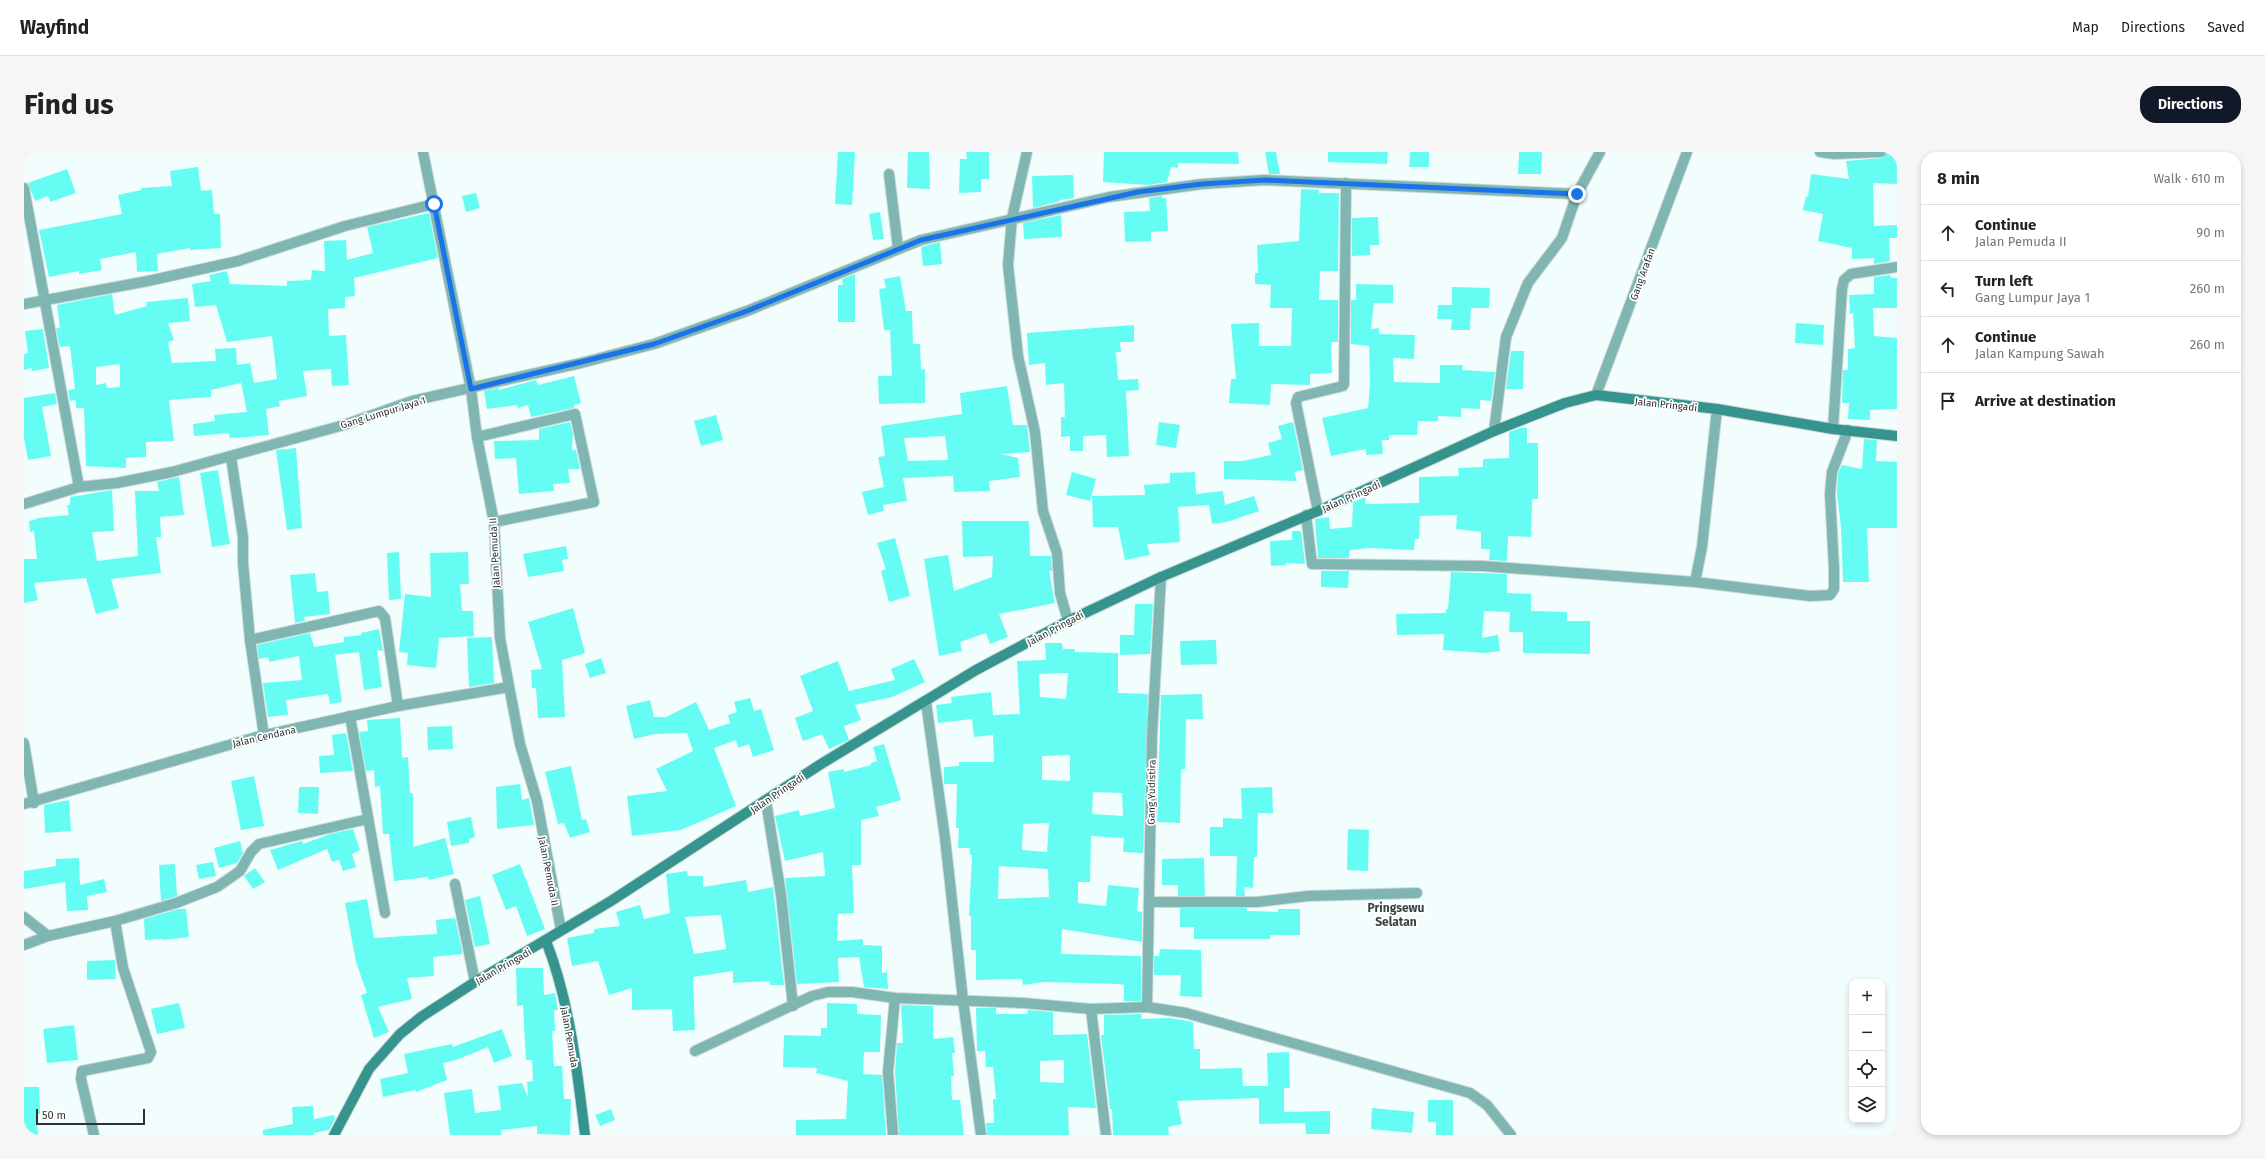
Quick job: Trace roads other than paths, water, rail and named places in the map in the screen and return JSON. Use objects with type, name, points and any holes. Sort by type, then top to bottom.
[{"type":"street","name":"Jalan Pemuda II","points":[[423,152],[471,389],[477,437],[494,522],[500,638],[520,744],[537,801],[561,930]]},
{"type":"street","points":[[1027,152],[1012,218],[1008,265],[1018,356],[1035,432],[1043,511],[1057,553],[1060,593],[1068,621]]},
{"type":"street","points":[[1494,431],[1506,337],[1528,283],[1562,238],[1577,194],[1600,152]]},
{"type":"street","name":"Gang Arafan","points":[[1596,395],[1687,152]]},
{"type":"street","points":[[1820,152],[1834,154],[1881,152]]},
{"type":"street","points":[[889,174],[898,248]]},
{"type":"street","name":"Gang Lumpur Jaya 1","points":[[24,504],[79,487],[131,481],[230,457],[344,425],[412,402],[654,344],[747,311],[898,248],[921,240],[1012,218],[1123,194],[1202,184],[1264,180],[1577,194]]},
{"type":"street","points":[[1318,511],[1296,403],[1298,397],[1343,386],[1344,384],[1346,183]]},
{"type":"street","points":[[24,188],[79,487]]},
{"type":"street","points":[[24,304],[148,281],[238,260],[346,226],[434,204]]},
{"type":"street","points":[[1833,429],[1842,289],[1844,280],[1851,274],[1897,267]]},
{"type":"street","name":"Jalan Pringadi","points":[[334,1135],[369,1068],[389,1046],[421,1018],[475,982],[611,901],[821,764],[926,702],[976,670],[1068,621],[1161,577],[1318,511],[1494,431],[1565,403],[1596,395],[1717,409],[1833,429],[1897,436]]},
{"type":"street","points":[[1695,582],[1702,547],[1717,409]]},
{"type":"street","points":[[477,437],[575,414],[594,502],[494,522]]},
{"type":"street","points":[[1306,515],[1312,564],[1483,566],[1695,582],[1810,596],[1832,594],[1834,568],[1830,494],[1834,466],[1848,430]]},
{"type":"street","points":[[230,457],[243,537],[243,563],[250,640],[264,736]]},
{"type":"street","name":"Gang Yudistira","points":[[1147,1007],[1152,735],[1161,577]]},
{"type":"street","points":[[250,640],[379,611],[385,618],[398,706]]},
{"type":"street","name":"Jalan Cendana","points":[[29,804],[224,746],[264,736],[398,706],[510,687]]},
{"type":"street","points":[[926,702],[946,838],[963,1000],[981,1135]]},
{"type":"street","points":[[350,716],[385,913]]},
{"type":"street","points":[[24,744],[29,804]]},
{"type":"street","points":[[766,801],[781,895],[793,1006]]},
{"type":"street","points":[[24,945],[48,936],[115,921],[176,903],[217,887],[240,871],[251,852],[260,844],[368,819]]},
{"type":"street","points":[[455,884],[475,982]]},
{"type":"street","points":[[1150,902],[1257,902],[1308,896],[1417,893]]},
{"type":"street","points":[[24,917],[48,936]]},
{"type":"street","points":[[94,1135],[81,1079],[82,1071],[138,1062],[148,1058],[151,1052],[123,968],[115,921]]},
{"type":"street","name":"Jalan Pemuda","points":[[546,941],[562,990],[577,1075],[585,1135]]},
{"type":"street","points":[[695,1051],[812,996],[828,992],[852,992],[894,998],[963,1000],[1091,1009],[1147,1007],[1186,1013],[1470,1093],[1487,1105],[1511,1135]]},
{"type":"street","points":[[893,1135],[888,1072],[894,998]]},
{"type":"street","points":[[1091,1009],[1106,1135]]},
{"type":"district","name":"Pringsewu Selatan","points":[[1396,915]]}]
